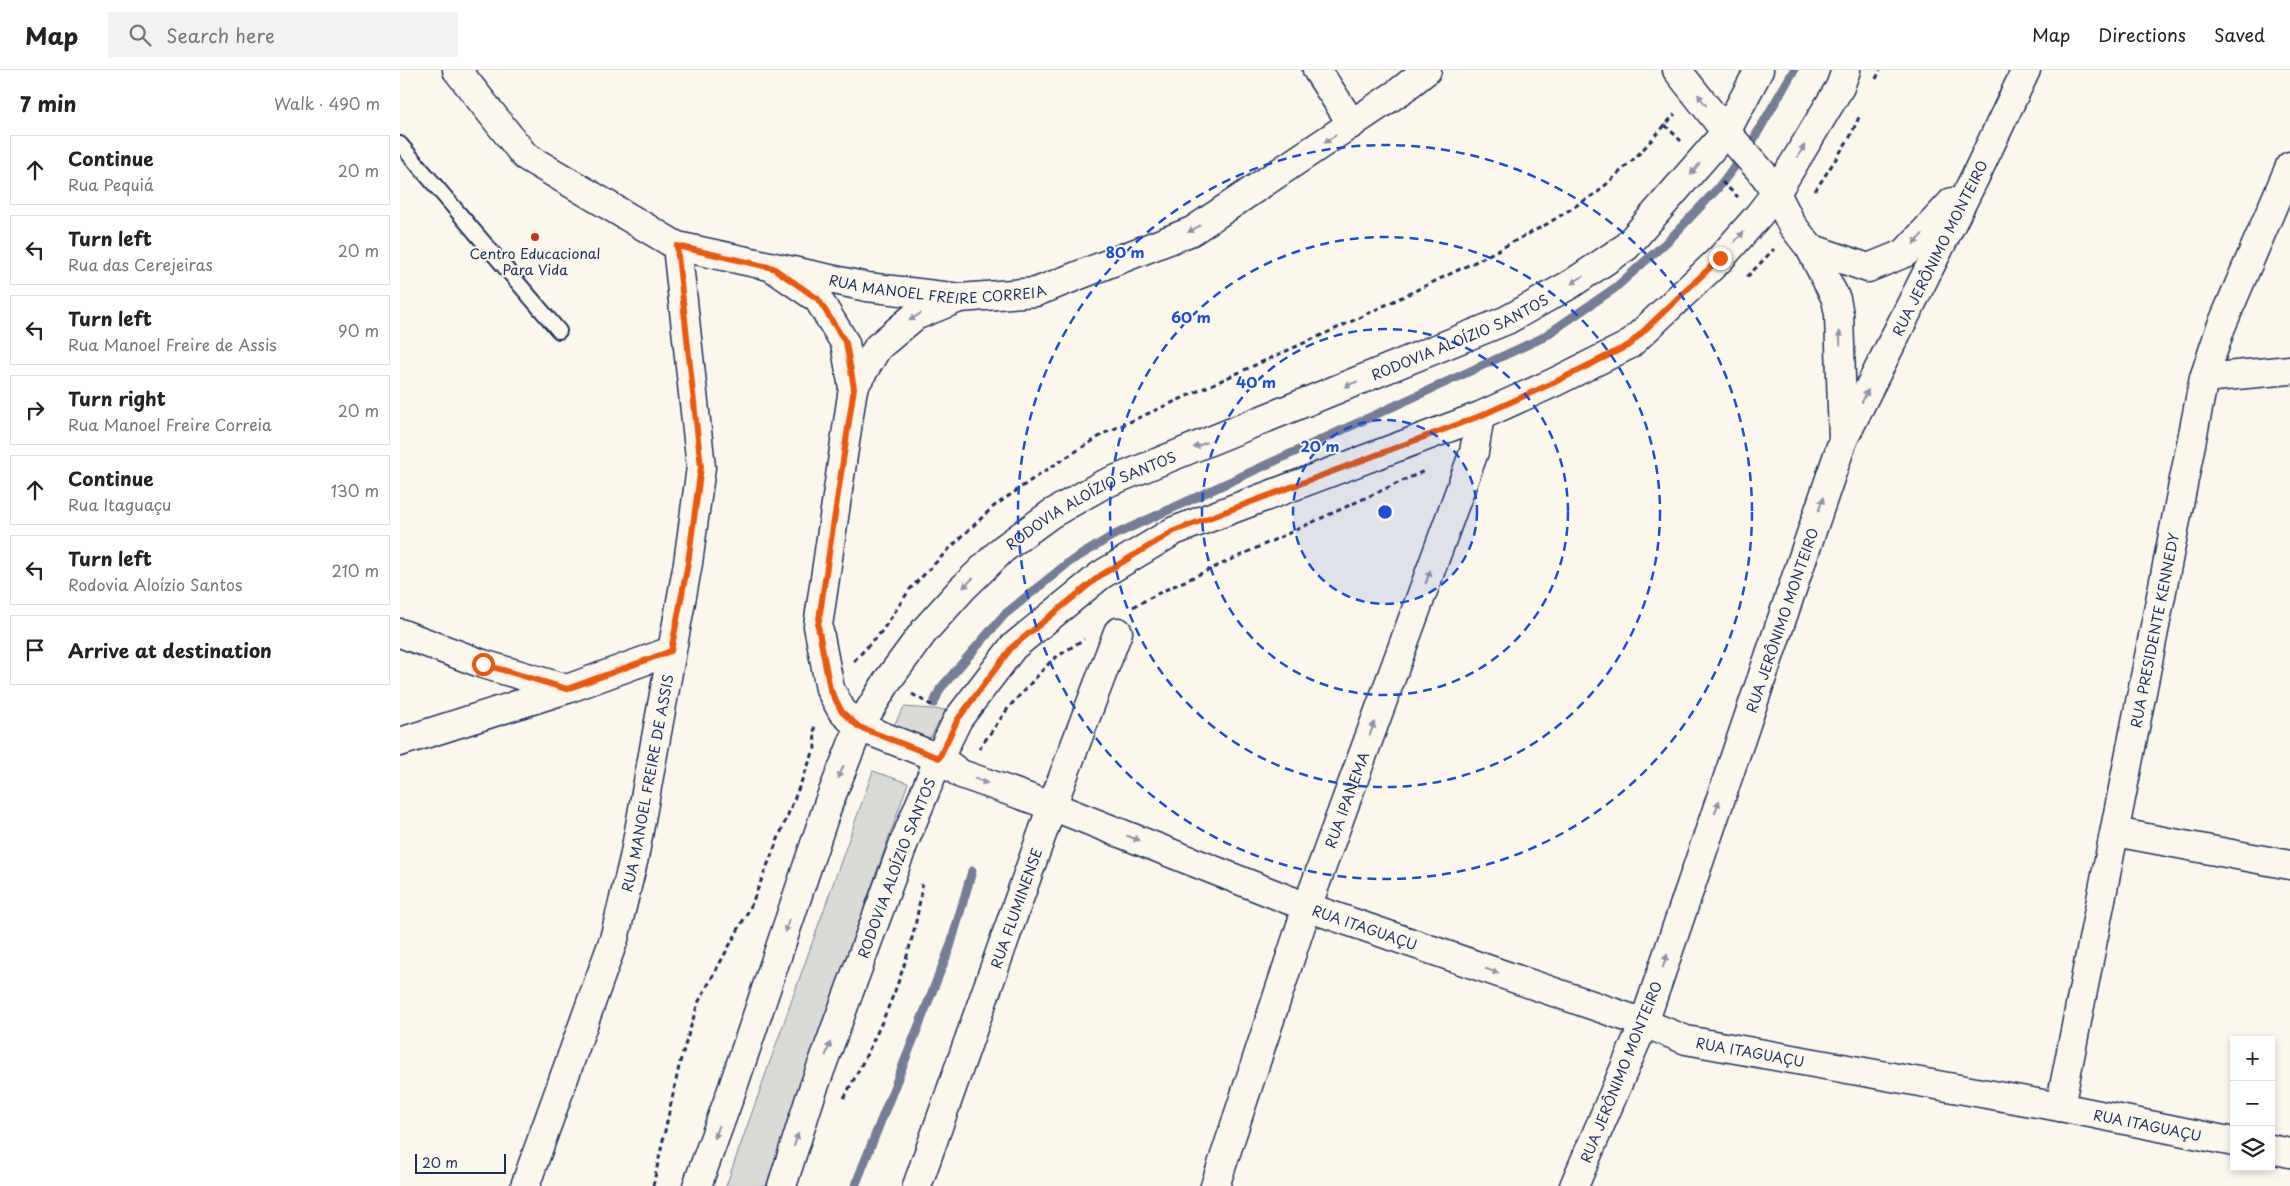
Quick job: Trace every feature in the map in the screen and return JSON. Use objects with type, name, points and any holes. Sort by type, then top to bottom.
[{"type":"street","name":"RUA MANOEL FREIRE CORREIA","points":[[457,70],[525,156],[677,246],[867,288],[960,298],[1036,292],[1192,231],[1352,124],[1427,70]]},
{"type":"street","points":[[1316,70],[1352,124]]},
{"type":"street","points":[[1677,70],[1770,184],[1792,225],[1810,248],[1836,299],[1839,314],[1843,440]]},
{"type":"street","name":"RODOVIA ALOÍZIO SANTOS","points":[[697,1186],[734,1086],[829,802],[859,727],[888,680],[925,630],[962,589],[1003,549],[1052,514],[1102,485],[1507,320],[1563,289],[1626,247],[1732,139],[1759,70]]},
{"type":"street","name":"RODOVIA ALOÍZIO SANTOS","points":[[782,1186],[821,1068],[905,840],[939,758],[958,719],[1012,647],[1101,575],[1174,531],[1480,416],[1555,382],[1629,345],[1720,258],[1770,184],[1840,87],[1846,70]]},
{"type":"street","name":"RUA JERÔNIMO MONTEIRO","points":[[1574,1186],[1644,1023],[1843,440],[1975,177],[2026,70]]},
{"type":"street","name":"RUA PRESIDENTE KENNEDY","points":[[2060,1108],[2204,378],[2221,327],[2290,166]]},
{"type":"street","points":[[1810,248],[1868,268],[1905,253],[1975,177]]},
{"type":"street","name":"RUA MANOEL FREIRE DE ASSIS","points":[[525,1186],[614,938],[634,858],[688,563],[701,467],[677,246]]},
{"type":"street","name":"RUA ITAGUAÇU","points":[[773,268],[818,299],[846,343],[854,388],[818,626],[830,689],[842,712],[859,727],[939,758],[961,774],[1052,806],[1307,907],[1644,1023],[1686,1040],[2060,1108],[2230,1141]]},
{"type":"street","name":"RUA ITAGUAÇU","points":[[854,388],[878,347],[900,328],[915,316],[960,298]]},
{"type":"street","points":[[2204,378],[2290,370]]},
{"type":"street","name":"RUA IPANEMA","points":[[1215,1186],[1307,907],[1474,452],[1480,416]]},
{"type":"street","name":"RUA FLUMINENSE","points":[[917,1186],[1052,806],[1124,621]]},
{"type":"street","points":[[400,633],[483,664],[567,689]]},
{"type":"street","points":[[400,742],[567,689],[671,651]]},
{"type":"street","points":[[2115,832],[2290,865]]},
{"type":"street","points":[[2275,1150],[2290,1153]]},
{"type":"lane","points":[[400,144],[559,331]]},
{"type":"path","points":[[1873,87],[1880,70]]},
{"type":"path","points":[[1744,280],[1768,256],[1792,225],[1850,137],[1862,112]]},
{"type":"path","points":[[1721,181],[1735,194]]},
{"type":"path","points":[[1124,621],[1163,590],[1430,468]]},
{"type":"path","points":[[961,774],[1009,707],[1052,660],[1090,634]]},
{"type":"path","points":[[839,1106],[871,1048],[893,998],[920,904],[922,878]]},
{"type":"shaded area","points":[[904,707],[946,710],[923,750],[886,739]]},
{"type":"shaded area","points":[[873,771],[908,783],[766,1186],[726,1186]]},
{"type":"waterway","points":[[934,703],[940,689],[1004,615],[1068,563],[1112,536],[1542,338],[1615,288],[1670,239],[1718,188],[1748,149],[1794,70]]},
{"type":"waterway","points":[[855,1186],[950,947],[972,871]]},
{"type":"place","name":"Centro Educacional Para Vida","points":[[535,237]]},
{"type":"route","points":[[483,664],[567,689],[671,651],[688,563],[701,467],[677,246],[773,268],[818,299],[846,343],[854,388],[818,626],[830,689],[842,712],[859,727],[939,758],[958,719],[1012,647],[1101,575],[1174,531],[1480,416],[1555,382],[1629,345],[1720,258]]}]
